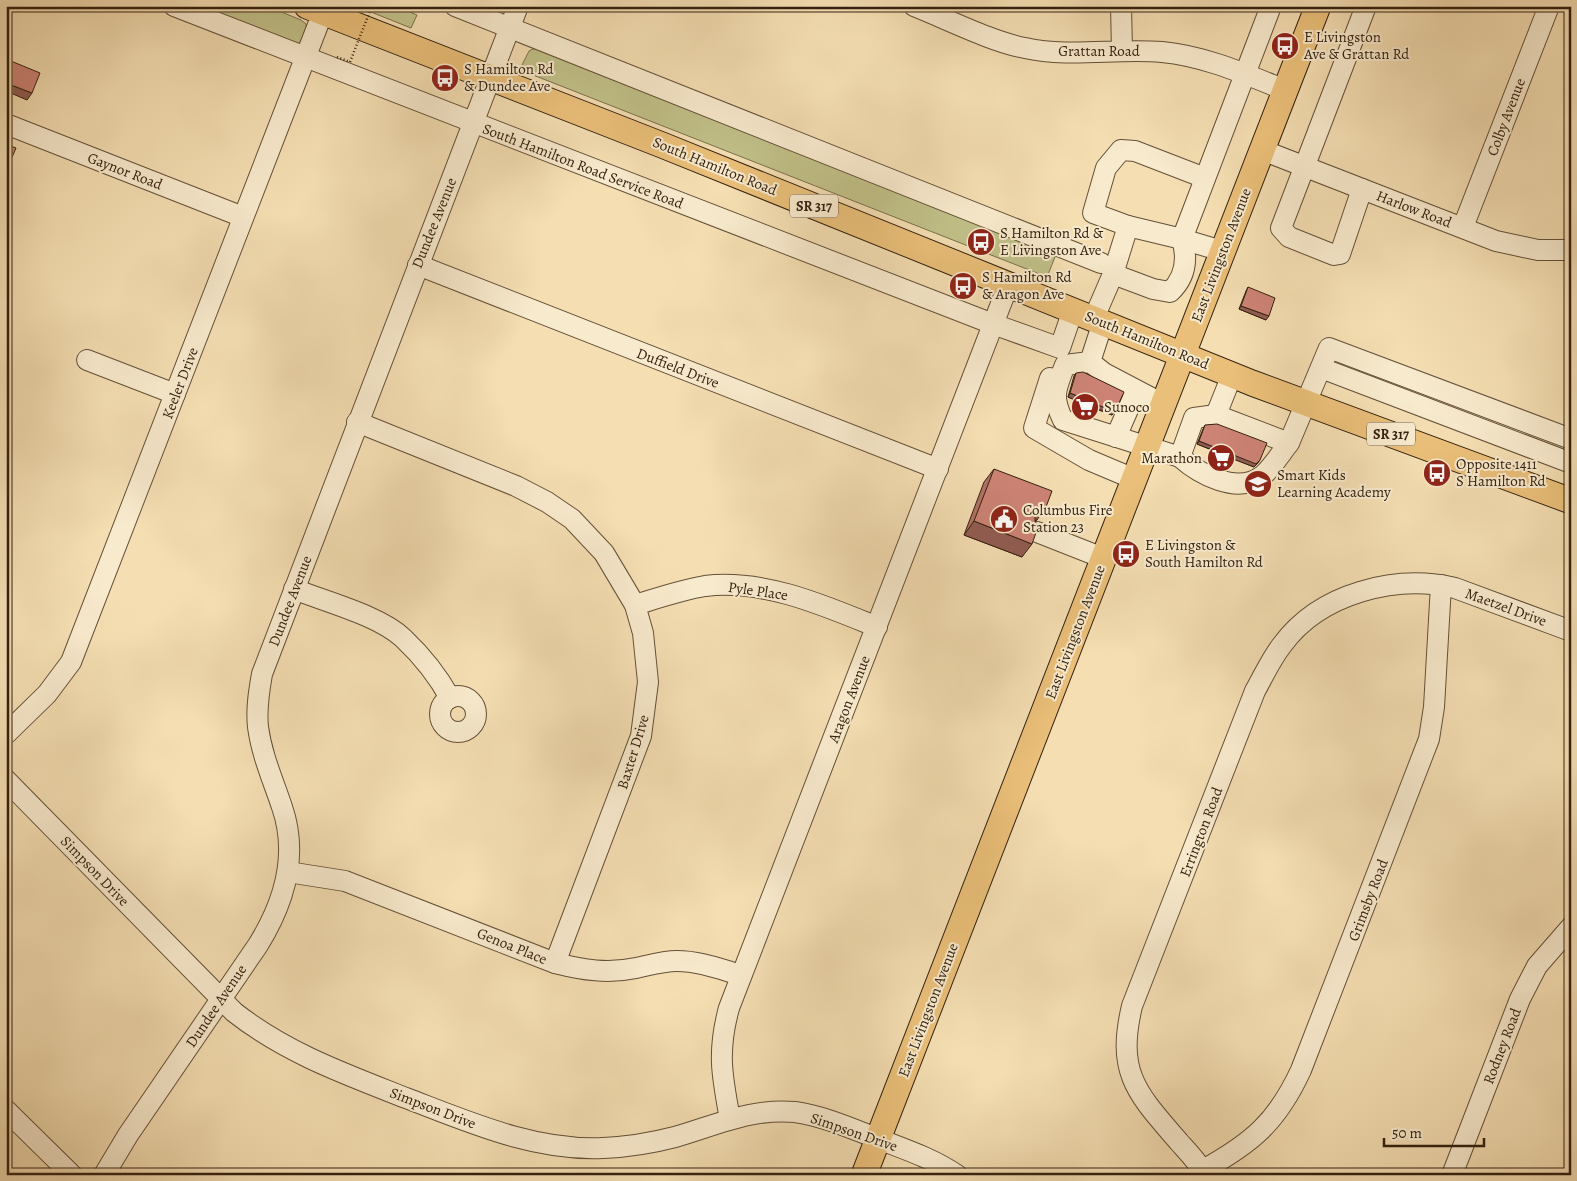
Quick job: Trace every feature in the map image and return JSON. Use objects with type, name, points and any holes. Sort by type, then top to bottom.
[{"type":"main road","name":"East Livingston Avenue","points":[[864,1175],[1318,6]]},
{"type":"main road","name":"South Hamilton Road","points":[[315,9],[1009,284],[1232,375],[1571,501]]},
{"type":"street","name":"South Hamilton Road Service Road","points":[[174,6],[474,124],[993,324],[1060,348]]},
{"type":"street","points":[[455,6],[1107,268],[1153,289],[1170,292],[1177,286],[1187,257],[1182,239],[1271,6]]},
{"type":"street","name":"Dundee Avenue","points":[[104,1175],[128,1135],[269,927],[284,891],[288,872],[287,828],[283,809],[262,750],[258,725],[258,700],[262,674],[518,6]]},
{"type":"street","name":"Grattan Road","points":[[914,6],[1025,48],[1064,53],[1122,51],[1184,55],[1244,74],[1285,90]]},
{"type":"street","points":[[1120,6],[1122,51]]},
{"type":"street","points":[[1362,189],[1340,254],[1334,255],[1288,237],[1281,228],[1366,6]]},
{"type":"street","name":"Colby Avenue","points":[[1463,228],[1548,6]]},
{"type":"street","name":"Keeler Drive","points":[[6,734],[47,694],[71,662],[305,57],[315,9]]},
{"type":"street","name":"Gaynor Road","points":[[6,124],[243,217]]},
{"type":"street","points":[[1205,178],[1135,151],[1121,150],[1106,168],[1093,213],[1128,226],[1222,251]]},
{"type":"street","name":"Harlow Road","points":[[1262,150],[1463,228],[1518,247],[1538,250],[1571,250]]},
{"type":"street","points":[[1090,362],[1090,317],[1107,268],[1128,226]]},
{"type":"street","name":"Duffield Drive","points":[[418,265],[938,469]]},
{"type":"street","name":"Aragon Avenue","points":[[730,1119],[721,1071],[725,1023],[741,976],[1009,284]]},
{"type":"street","points":[[1090,317],[1060,348],[1034,428],[1090,460],[1134,479]]},
{"type":"street","points":[[1163,404],[1136,391],[1090,362],[1065,365],[1054,393],[1056,407],[1064,420],[1180,457],[1196,471],[1213,479],[1248,484],[1262,476],[1290,443],[1328,348],[1571,439]]},
{"type":"street","points":[[87,360],[175,394]]},
{"type":"street","points":[[1321,368],[1571,463]]},
{"type":"street","points":[[1216,415],[1232,375]]},
{"type":"street","points":[[1116,437],[1136,391]]},
{"type":"street","points":[[1180,457],[1194,418],[1216,415],[1290,443]]},
{"type":"street","name":"Baxter Drive","points":[[357,422],[516,486],[547,502],[572,520],[604,552],[635,605],[643,633],[648,682],[641,736],[634,759],[556,963]]},
{"type":"street","points":[[1037,532],[1103,558]]},
{"type":"street","name":"Errington Road","points":[[1204,1173],[1141,1098],[1131,1076],[1126,1053],[1126,1029],[1132,1006],[1256,691],[1283,643],[1302,624],[1324,607],[1353,594],[1381,587],[1409,584],[1441,585]]},
{"type":"street","name":"Pyle Place","points":[[635,605],[705,586],[736,585],[801,598],[877,627]]},
{"type":"street","name":"Maetzel Drive","points":[[1441,585],[1571,631]]},
{"type":"street","name":"Grimsby Road","points":[[1204,1173],[1258,1135],[1278,1112],[1301,1070],[1429,739],[1434,707],[1441,585]]},
{"type":"street","points":[[294,590],[380,623],[402,637],[439,679],[450,698]]},
{"type":"street","name":"Simpson Drive","points":[[6,780],[221,999],[252,1026],[293,1052],[318,1064],[463,1120],[512,1136],[560,1147],[602,1148],[633,1145],[676,1136],[752,1114],[795,1112],[838,1124],[931,1160],[957,1175]]},
{"type":"street","name":"Genoa Place","points":[[288,872],[345,881],[556,963],[603,972],[678,961],[700,963],[741,976]]},
{"type":"street","name":"Rodney Road","points":[[1452,1175],[1520,999],[1537,966],[1571,927]]},
{"type":"street","points":[[6,1110],[72,1175]]},
{"type":"path","points":[[337,57],[350,62],[372,6]]},
{"type":"shaded area","points":[[194,6],[267,6],[301,20],[306,24],[307,32],[301,43],[294,45]]},
{"type":"shaded area","points":[[356,6],[395,6],[417,15],[411,28]]},
{"type":"shaded area","points":[[541,49],[1057,252],[1047,277],[528,73],[520,69],[529,51]]},
{"type":"building","points":[[6,59],[40,73],[32,93],[6,83]]},
{"type":"building","points":[[6,136],[11,138],[8,145],[16,148],[7,169],[6,168]]},
{"type":"building","points":[[1248,287],[1275,298],[1269,316],[1241,306]]},
{"type":"building","name":"Sunoco","points":[[1083,372],[1124,392],[1115,412],[1098,405],[1095,413],[1076,407],[1080,397],[1070,393],[1076,373]]},
{"type":"building","name":"Marathon","points":[[1217,424],[1267,443],[1260,460],[1256,464],[1231,454],[1226,466],[1215,461],[1219,449],[1199,441],[1205,425]]},
{"type":"building","name":"Columbus Fire Station 23","points":[[994,469],[1052,491],[1046,507],[1039,509],[1035,514],[1035,521],[1038,527],[1032,544],[974,521]]},
{"type":"place","name":"E Livingston Ave & Grattan Rd","points":[[1285,46]]},
{"type":"place","name":"S Hamilton Rd & Dundee Ave","points":[[445,78]]},
{"type":"place","name":"S Hamilton Rd & E Livingston Ave","points":[[981,242]]},
{"type":"place","name":"S Hamilton Rd & Aragon Ave","points":[[963,286]]},
{"type":"place","name":"Sunoco","points":[[1085,407]]},
{"type":"place","name":"Marathon","points":[[1221,458]]},
{"type":"place","name":"Opposite 1411 S Hamilton Rd","points":[[1437,473]]},
{"type":"place","name":"Smart Kids Learning Academy","points":[[1258,484]]},
{"type":"place","name":"Columbus Fire Station 23","points":[[1004,519]]},
{"type":"place","name":"E Livingston & South Hamilton Rd","points":[[1126,554]]}]
